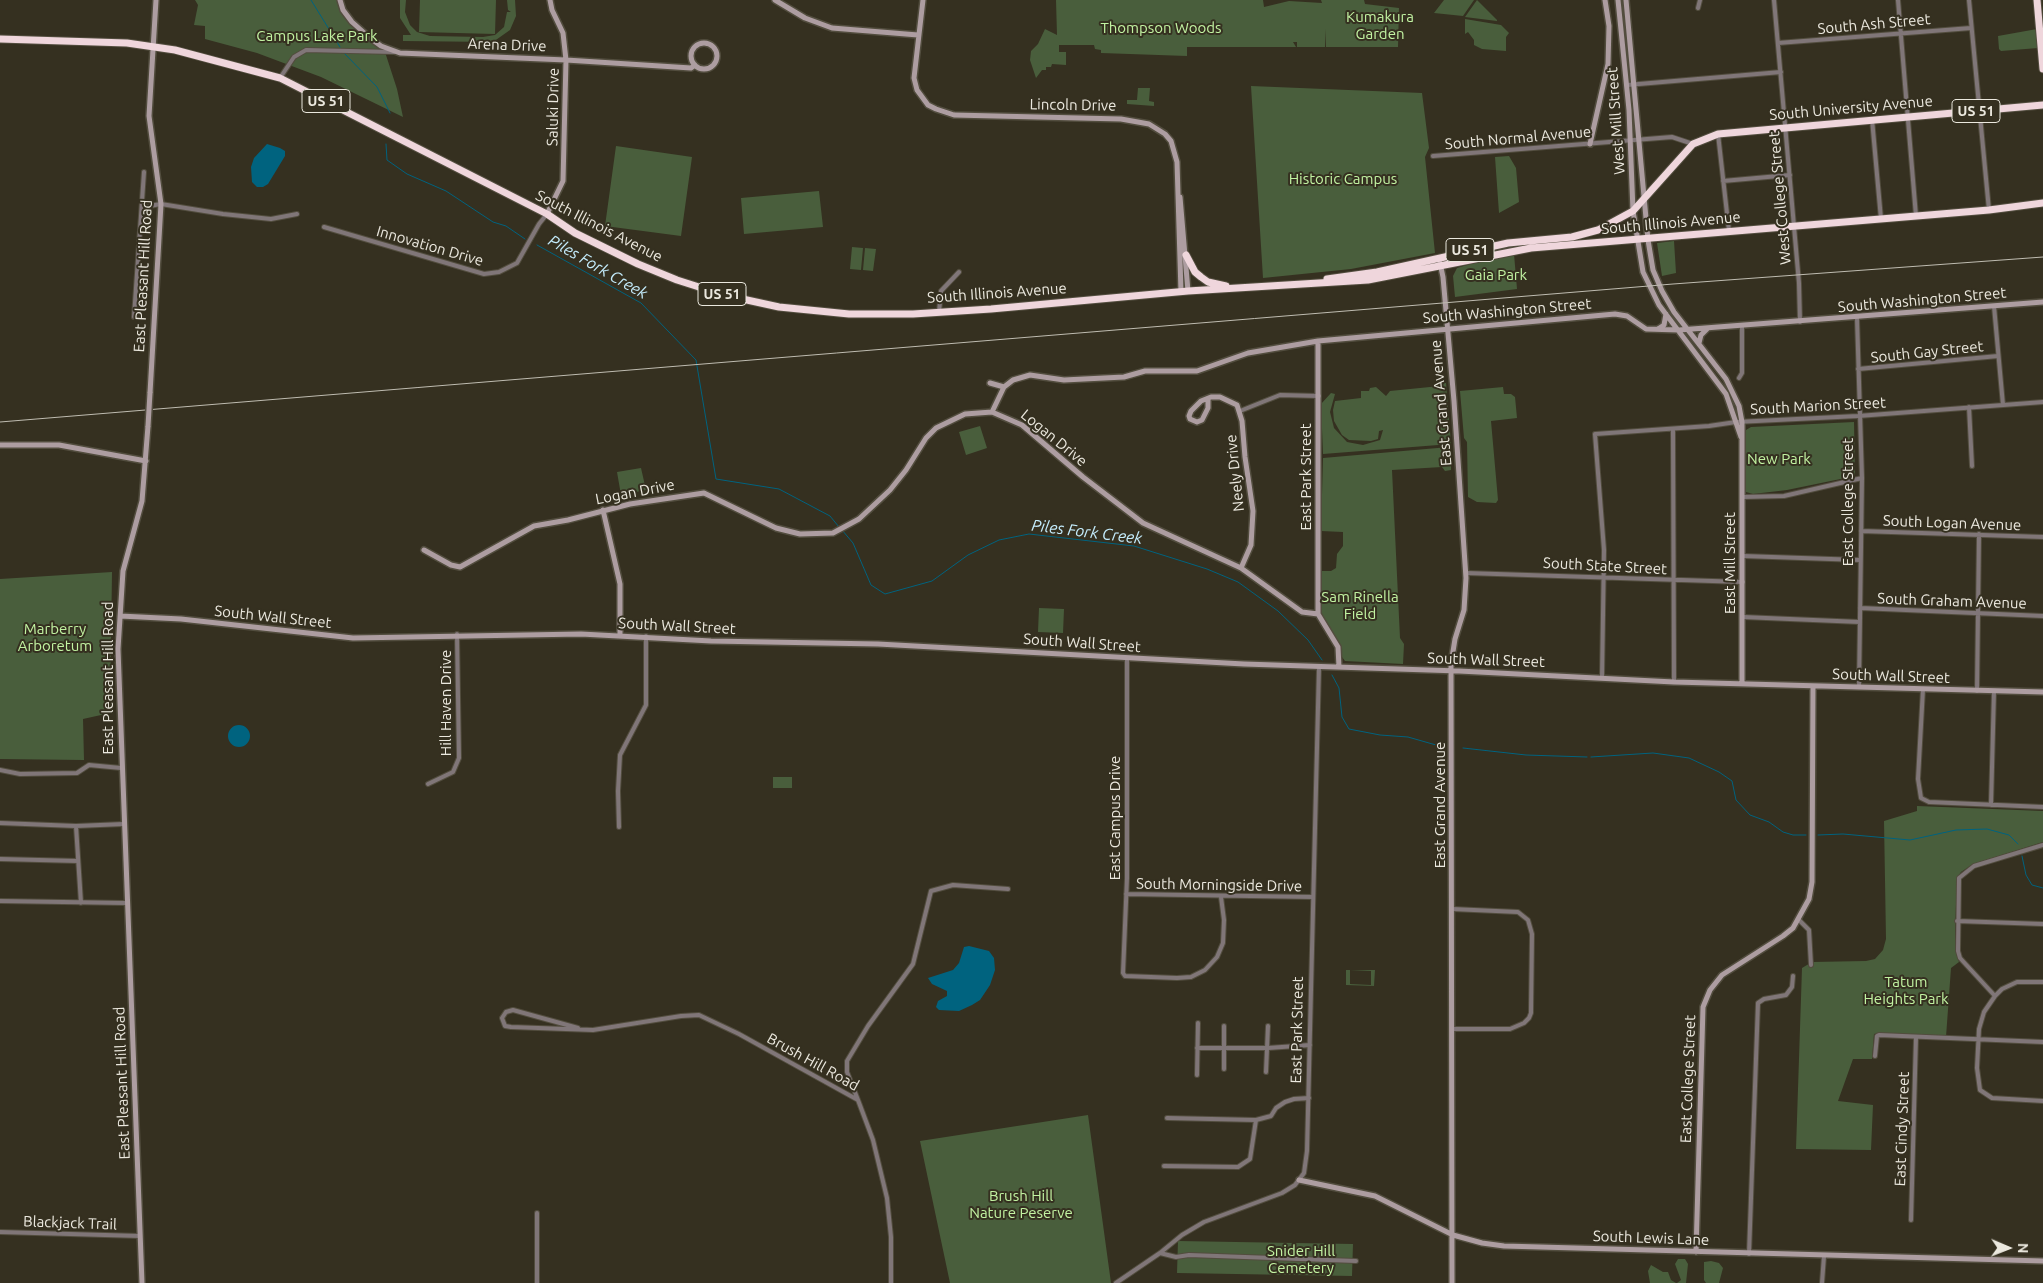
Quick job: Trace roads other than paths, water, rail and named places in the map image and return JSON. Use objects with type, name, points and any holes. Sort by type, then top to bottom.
[{"type":"highway","points":[[2037,0],[2043,69]]},
{"type":"highway","name":"South Illinois Avenue","points":[[0,39],[108,41],[175,50],[280,78],[547,214],[575,233],[638,264],[677,280],[724,295],[779,307],[849,314],[939,312],[1303,283],[1368,280],[1531,248],[1880,220],[2043,203]]},
{"type":"highway","name":"South University Avenue","points":[[1693,144],[1718,134],[2043,105]]},
{"type":"highway","name":"South Illinois Avenue","points":[[1303,283],[1377,272],[1508,242],[1572,237],[1589,233],[1616,222],[1633,211],[1645,200],[1693,144]]},
{"type":"highway","points":[[1186,255],[1195,272],[1208,282],[1237,288]]},
{"type":"street","name":"East Pleasant Hill Road","points":[[142,1283],[118,686],[123,571],[142,501],[146,461],[161,204],[149,116],[156,0]]},
{"type":"street","name":"Arena Drive","points":[[340,0],[343,10],[352,22],[370,38],[380,46],[400,53],[566,60],[691,68],[695,65]]},
{"type":"street","name":"Saluki Drive","points":[[547,214],[563,181],[566,60],[563,32],[552,10],[550,0]]},
{"type":"street","points":[[775,0],[805,18],[832,28],[918,35]]},
{"type":"street","name":"Lincoln Drive","points":[[923,0],[914,78],[917,90],[928,104],[936,110],[954,115],[1121,119],[1149,124],[1165,134],[1171,142],[1177,162],[1179,191],[1178,242],[1185,292]]},
{"type":"street","points":[[1590,144],[1608,64],[1606,0]]},
{"type":"street","name":"West Mill Street","points":[[1618,0],[1627,85],[1636,240]]},
{"type":"street","name":"West Mill Street","points":[[1626,0],[1648,240]]},
{"type":"street","points":[[1698,8],[1700,0]]},
{"type":"street","name":"West College Street","points":[[1774,0],[1790,175],[1800,322]]},
{"type":"street","points":[[1898,0],[1916,216]]},
{"type":"street","points":[[1969,0],[1988,210]]},
{"type":"street","name":"South Ash Street","points":[[1778,43],[1971,28]]},
{"type":"street","name":"Arena Drive","points":[[707,44],[714,48],[717,56],[712,66],[703,69],[695,65],[692,53],[697,45],[707,44]]},
{"type":"street","points":[[280,78],[294,57],[306,50],[400,53]]},
{"type":"street","points":[[1627,85],[1781,72]]},
{"type":"street","points":[[1872,119],[1880,220]]},
{"type":"street","points":[[1718,134],[1729,233]]},
{"type":"street","name":"South Normal Avenue","points":[[1433,156],[1672,137],[1693,144]]},
{"type":"street","points":[[134,317],[144,172]]},
{"type":"street","points":[[1723,181],[1790,175]]},
{"type":"street","points":[[1179,191],[1186,255],[1185,292]]},
{"type":"street","points":[[143,207],[161,204],[223,214],[271,219],[297,214]]},
{"type":"street","name":"Innovation Drive","points":[[324,227],[484,274],[509,268],[517,263],[539,224],[547,214]]},
{"type":"street","name":"East Mill Street","points":[[1636,240],[1643,272],[1653,296],[1718,381],[1726,394],[1743,442]]},
{"type":"street","name":"East Mill Street","points":[[1648,240],[1653,267],[1662,291],[1674,312],[1689,329],[1733,392],[1742,422],[1742,684]]},
{"type":"street","name":"East Grand Avenue","points":[[1439,258],[1457,436],[1466,573],[1464,610],[1455,639],[1451,671],[1452,1283]]},
{"type":"street","points":[[939,312],[941,291],[959,272]]},
{"type":"street","name":"South Washington Street","points":[[1004,388],[1013,380],[1030,375],[1072,379],[1124,377],[1145,371],[1197,371],[1256,351],[1318,341],[1615,314],[1627,316],[1646,329],[1655,331],[1742,327],[2043,302]]},
{"type":"street","points":[[1994,306],[2003,405]]},
{"type":"street","points":[[1655,331],[1664,326],[1666,314]]},
{"type":"street","name":"East College Street","points":[[1857,318],[1858,416],[1862,478],[1859,687]]},
{"type":"street","points":[[1739,378],[1742,373],[1742,327]]},
{"type":"street","points":[[1699,343],[1701,335],[1707,328]]},
{"type":"street","name":"East Park Street","points":[[1318,341],[1318,614]]},
{"type":"street","name":"South Gay Street","points":[[1858,370],[1998,356]]},
{"type":"street","points":[[990,383],[1004,388],[992,412]]},
{"type":"street","points":[[1240,411],[1280,395],[1319,396]]},
{"type":"street","name":"Neely Drive","points":[[1208,399],[1220,397],[1226,399],[1237,405],[1240,411],[1253,511],[1250,544],[1240,568]]},
{"type":"street","points":[[1208,399],[1208,408],[1202,420],[1197,422],[1190,419],[1191,411],[1201,401],[1208,399]]},
{"type":"street","name":"South Marion Street","points":[[1604,577],[1603,516],[1595,434],[1673,429],[1736,422],[1858,416],[2043,402]]},
{"type":"street","points":[[1969,408],[1972,466]]},
{"type":"street","name":"Logan Drive","points":[[424,550],[451,565],[460,567],[534,526],[630,504],[704,493],[776,528],[810,534],[841,529],[859,519],[890,490],[906,470],[926,438],[936,428],[965,414],[992,412],[1022,426],[1083,477],[1143,523],[1240,568],[1302,612],[1318,614]]},
{"type":"street","points":[[1673,429],[1674,682]]},
{"type":"street","points":[[0,445],[59,445],[146,461]]},
{"type":"street","points":[[1742,497],[1784,496],[1862,478]]},
{"type":"street","points":[[603,510],[620,584],[620,635]]},
{"type":"street","name":"South Logan Avenue","points":[[1861,531],[2043,537]]},
{"type":"street","points":[[1978,691],[1979,534]]},
{"type":"street","points":[[1743,556],[1860,560]]},
{"type":"street","name":"South State Street","points":[[1466,573],[1743,582]]},
{"type":"street","points":[[1602,678],[1604,577]]},
{"type":"street","name":"South Graham Avenue","points":[[1860,608],[2043,616]]},
{"type":"street","points":[[1318,614],[1338,647],[1339,667]]},
{"type":"street","name":"South Wall Street","points":[[120,616],[181,619],[353,638],[457,634],[620,635],[714,641],[887,644],[1127,658],[1674,682],[2043,692]]},
{"type":"street","name":"South Graham Avenue","points":[[1743,617],[1860,622]]},
{"type":"street","name":"Hill Haven Drive","points":[[428,784],[453,772],[459,758],[457,634]]},
{"type":"street","points":[[619,827],[620,754],[646,706],[646,636]]},
{"type":"street","name":"East Campus Drive","points":[[1127,658],[1126,894],[1123,946],[1123,973],[1125,976],[1191,977],[1205,970],[1217,957],[1222,943],[1224,920],[1221,897]]},
{"type":"street","name":"East Park Street","points":[[1299,1180],[1306,1162],[1319,667]]},
{"type":"street","name":"East College Street","points":[[1696,1252],[1703,1007],[1710,990],[1722,975],[1784,936],[1798,919],[1809,899],[1812,882],[1814,686]]},
{"type":"street","points":[[1923,689],[1918,777],[1920,798],[1929,802],[2043,807]]},
{"type":"street","points":[[1991,805],[1994,691]]},
{"type":"street","points":[[0,770],[20,774],[77,774],[89,766],[121,768]]},
{"type":"street","points":[[0,823],[76,826],[124,824]]},
{"type":"street","points":[[76,826],[81,902]]},
{"type":"street","points":[[1995,996],[1960,958],[1957,922],[1958,882],[1962,874],[1974,866],[2043,845]]},
{"type":"street","points":[[0,859],[78,861]]},
{"type":"street","points":[[858,1100],[847,1072],[847,1060],[868,1026],[913,964],[931,890],[953,885],[1008,889]]},
{"type":"street","name":"South Morningside Drive","points":[[1126,894],[1313,897]]},
{"type":"street","points":[[0,901],[126,904]]},
{"type":"street","points":[[1452,910],[1518,912],[1528,920],[1532,934],[1531,1013],[1529,1018],[1524,1023],[1510,1030],[1452,1029]]},
{"type":"street","points":[[1798,919],[1809,930],[1811,965]]},
{"type":"street","points":[[1957,922],[2043,924]]},
{"type":"street","points":[[1749,1254],[1758,1003],[1764,999],[1786,994],[1792,987],[1793,976]]},
{"type":"street","points":[[2043,982],[2017,982],[2002,989],[1984,1012],[1978,1041],[1978,1085],[1983,1093],[1992,1098],[2043,1102]]},
{"type":"street","name":"Brush Hill Road","points":[[578,1028],[513,1010],[506,1012],[502,1018],[505,1026],[511,1027],[604,1030],[681,1016],[706,1017],[858,1100],[873,1140],[887,1198],[891,1237],[891,1283]]},
{"type":"street","points":[[1197,1075],[1198,1023]]},
{"type":"street","points":[[1224,1026],[1224,1069]]},
{"type":"street","points":[[1266,1072],[1268,1026]]},
{"type":"street","points":[[1875,1056],[1877,1036],[2043,1042]]},
{"type":"street","name":"East Cindy Street","points":[[1911,1220],[1916,1037]]},
{"type":"street","points":[[1197,1048],[1268,1048],[1310,1045]]},
{"type":"street","points":[[1167,1118],[1256,1120],[1271,1116],[1276,1108],[1285,1102],[1308,1098]]},
{"type":"street","points":[[1164,1166],[1238,1167],[1250,1160],[1256,1120]]},
{"type":"street","points":[[1116,1283],[1160,1253],[1182,1235],[1204,1222],[1282,1193],[1299,1180]]},
{"type":"street","name":"South Lewis Lane","points":[[1299,1180],[1375,1196],[1453,1235],[1482,1243],[1504,1246],[2014,1260],[2043,1263]]},
{"type":"street","points":[[537,1213],[537,1283]]},
{"type":"street","name":"Blackjack Trail","points":[[0,1232],[140,1236]]},
{"type":"street","points":[[1160,1253],[1176,1257],[1198,1255],[1356,1261]]},
{"type":"street","points":[[1822,1283],[1824,1256]]},
{"type":"water","points":[[267,144],[285,151],[285,156],[268,184],[263,187],[257,187],[252,182],[251,167],[254,158]]},
{"type":"water","points":[[239,725],[247,728],[250,736],[247,744],[239,747],[231,744],[228,736],[231,728]]},
{"type":"water","points":[[969,946],[989,951],[994,958],[995,970],[990,985],[980,1000],[972,1005],[959,1011],[939,1010],[936,1007],[938,1001],[947,996],[947,991],[932,984],[928,978],[953,970],[959,963],[964,947]]},
{"type":"waterway","name":"Piles Fork Creek","points":[[311,0],[340,47]]},
{"type":"waterway","name":"Piles Fork Creek","points":[[344,53],[377,87],[390,113]]},
{"type":"waterway","name":"Piles Fork Creek","points":[[386,144],[387,160],[407,174],[446,191],[493,222],[506,226],[525,239]]},
{"type":"waterway","name":"Piles Fork Creek","points":[[537,245],[641,303],[696,360],[716,479],[779,489],[830,516],[839,527]]},
{"type":"waterway","name":"Piles Fork Creek","points":[[842,530],[853,543],[871,585],[885,594],[932,581],[968,555],[999,540],[1029,534],[1134,546],[1207,569],[1238,582],[1278,611],[1308,640],[1322,660]]},
{"type":"waterway","name":"Piles Fork Creek","points":[[1332,675],[1339,688],[1342,717],[1349,729],[1380,735],[1408,737],[1443,747]]},
{"type":"waterway","name":"Piles Fork Creek","points":[[1463,748],[1526,755],[1587,757]]},
{"type":"waterway","name":"Piles Fork Creek","points":[[1591,757],[1653,753],[1689,758],[1719,772],[1732,781],[1736,800],[1750,815],[1769,822],[1783,832],[1793,835],[1806,835]]},
{"type":"waterway","name":"Piles Fork Creek","points":[[1818,835],[1843,834],[1910,840],[1956,830],[1987,829],[2009,835],[2018,844]]},
{"type":"waterway","name":"Piles Fork Creek","points":[[2022,856],[2026,875],[2032,885],[2043,888]]},
{"type":"railway","points":[[0,422],[1673,284],[2043,257]]},
{"type":"park label","name":"Kumakura Garden","points":[[1380,26]]},
{"type":"park label","name":"Thompson Woods","points":[[1161,28]]},
{"type":"park label","name":"Campus Lake Park","points":[[317,36]]},
{"type":"park label","name":"Historic Campus","points":[[1343,179]]},
{"type":"park label","name":"Gaia Park","points":[[1496,275]]},
{"type":"park label","name":"New Park","points":[[1779,459]]},
{"type":"park label","name":"Sam Rinella Field","points":[[1360,606]]},
{"type":"park label","name":"Marberry Arboretum","points":[[55,638]]},
{"type":"park label","name":"Tatum Heights Park","points":[[1906,990]]},
{"type":"park label","name":"Brush Hill Nature Peserve","points":[[1021,1204]]},
{"type":"park label","name":"Snider Hill Cemetery","points":[[1301,1260]]}]
